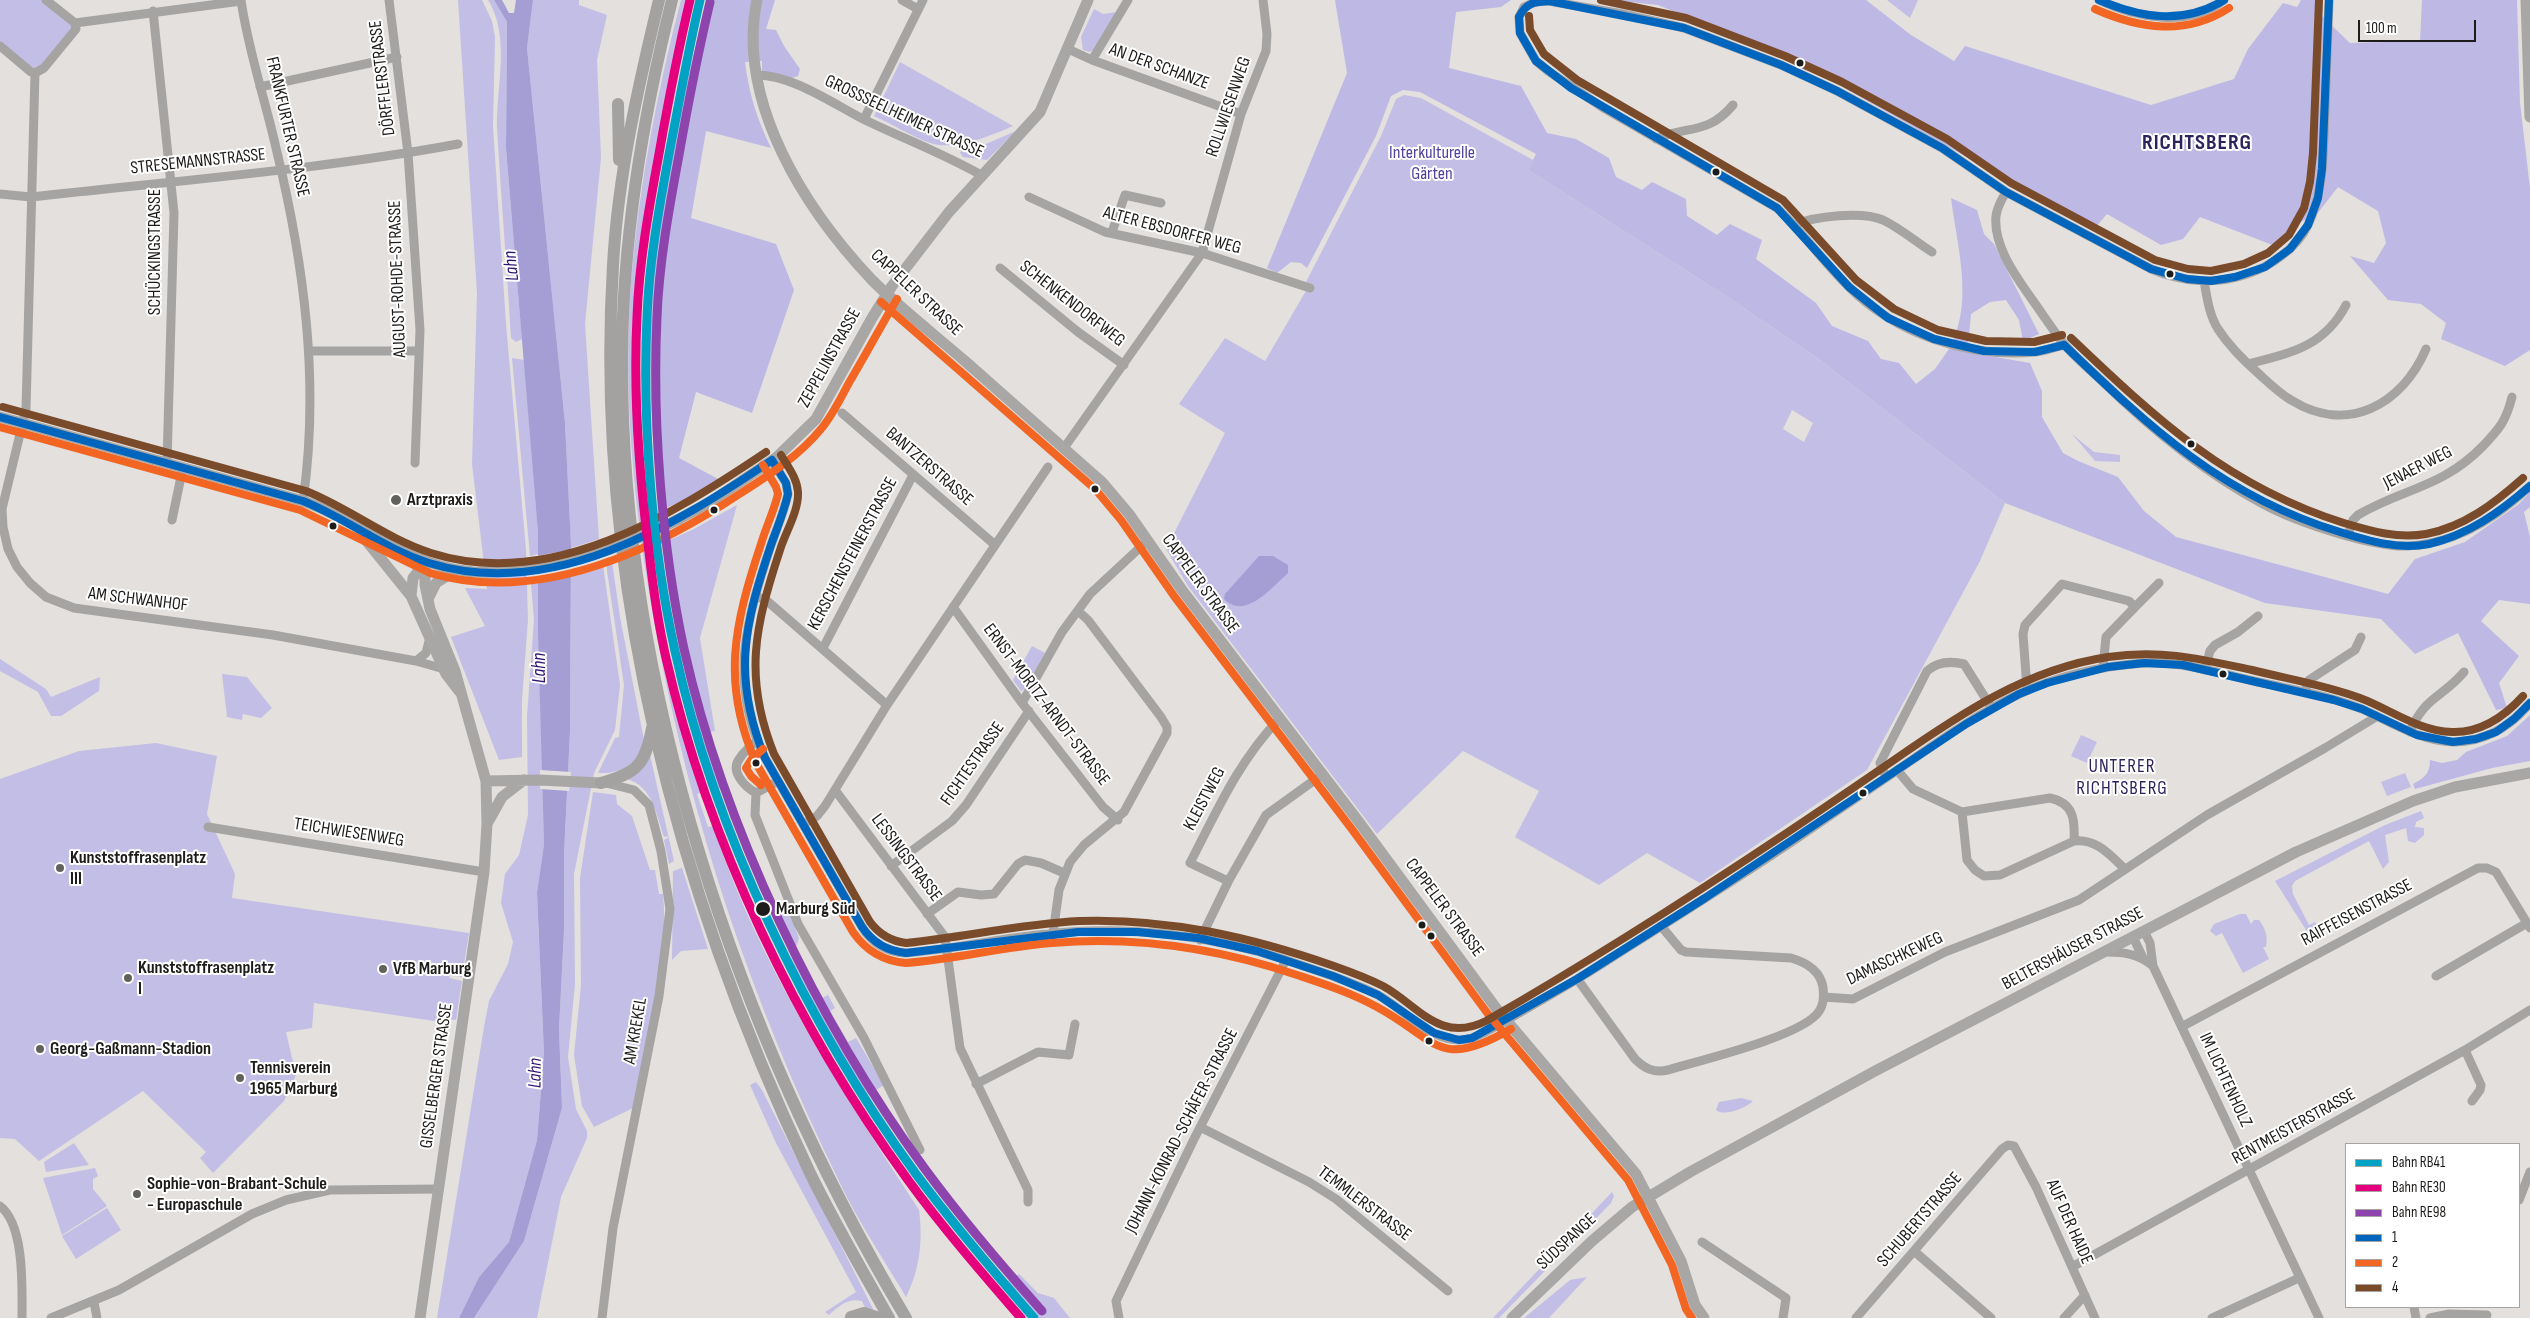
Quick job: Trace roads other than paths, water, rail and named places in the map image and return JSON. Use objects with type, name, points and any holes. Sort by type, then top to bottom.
[{"type":"highway","points":[[659,0],[627,148],[613,262],[610,351],[615,486],[629,598],[653,723],[680,831],[707,920],[754,1046],[811,1174],[890,1318]]},
{"type":"highway","points":[[672,0],[650,93],[640,151],[631,218],[624,309],[624,441],[633,550],[642,603],[662,706],[687,807],[743,983],[815,1151],[868,1255],[906,1318]]},
{"type":"highway","points":[[618,104],[620,195]]},
{"type":"highway","points":[[601,783],[619,781],[632,772],[645,756],[653,723]]},
{"type":"highway","points":[[851,1317],[864,1313],[879,1318]]},
{"type":"main road","name":"CAPPELER STRASSE","points":[[757,0],[754,27],[757,75],[762,98],[776,136],[811,202],[843,248],[888,294],[1102,482],[1129,514],[1147,541],[1506,1020],[1636,1174],[1681,1262],[1695,1305],[1704,1318]]},
{"type":"main road","name":"GROSSSEELHEIMER STRASSE","points":[[980,175],[1040,112],[1088,0]]},
{"type":"main road","points":[[2526,0],[2530,117]]},
{"type":"main road","name":"ZEPPELINSTRASSE","points":[[456,570],[516,572],[559,565],[623,545],[712,501],[772,460],[804,433],[820,414],[888,294],[943,220],[980,175]]},
{"type":"main road","points":[[0,417],[303,501],[322,508],[390,547],[425,562],[456,570]]},
{"type":"main road","name":"GISSELBERGER STRASSE","points":[[356,527],[411,596],[444,669],[460,692]]},
{"type":"main road","points":[[411,596],[413,578],[425,562]]},
{"type":"main road","name":"GISSELBERGER STRASSE","points":[[420,1318],[484,872],[487,824],[486,782],[476,739],[455,671],[428,599],[425,562]]},
{"type":"main road","points":[[428,599],[436,583],[456,570]]},
{"type":"main road","name":"BELTERSHÄUSER STRASSE","points":[[1649,1197],[1782,1121],[2296,852],[2413,801],[2455,787],[2530,773]]},
{"type":"main road","points":[[486,782],[524,780],[601,783]]},
{"type":"main road","points":[[487,824],[502,798],[524,780]]},
{"type":"main road","name":"SÜDSPANGE","points":[[1512,1318],[1592,1241],[1632,1207],[1649,1197]]},
{"type":"main road","points":[[1710,1318],[1716,1318]]},
{"type":"street","points":[[0,46],[35,73],[44,68],[76,29],[75,23],[46,0]]},
{"type":"street","points":[[75,23],[241,0]]},
{"type":"street","name":"FRANKFURTER STRASSE","points":[[241,0],[260,88],[281,169],[302,277],[310,351],[308,441],[303,501]]},
{"type":"street","name":"DÖRFFLERSTRASSE","points":[[389,0],[408,153]]},
{"type":"street","points":[[902,0],[918,9]]},
{"type":"street","points":[[864,120],[923,0]]},
{"type":"street","points":[[1092,60],[1128,0]]},
{"type":"street","name":"ROLLWIESENWEG","points":[[1064,448],[1202,253],[1241,114],[1266,51],[1267,34],[1263,0]]},
{"type":"street","points":[[2099,0],[2143,15],[2183,17],[2204,12],[2224,0]]},
{"type":"street","points":[[2064,345],[2035,352],[1989,351],[1956,346],[1919,334],[1881,314],[1849,288],[1794,225],[1765,200],[1656,139],[1571,88],[1536,60],[1526,48],[1520,33],[1518,17],[1524,8],[1536,2],[1549,1],[1624,14],[1684,28],[1719,40],[1781,65],[1837,91],[1952,154],[2006,192],[2151,269],[2170,276],[2204,281],[2235,278],[2256,271],[2275,260],[2291,247],[2307,226],[2319,195],[2323,157],[2329,0]]},
{"type":"street","name":"SCHÜCKINGSTRASSE","points":[[153,11],[174,212],[167,463]]},
{"type":"street","name":"AN DER SCHANZE","points":[[1068,49],[1092,60],[1241,114]]},
{"type":"street","points":[[260,88],[397,56]]},
{"type":"street","name":"AM SCHWANHOF","points":[[35,73],[24,424],[2,509],[2,527],[8,549],[17,567],[30,583],[46,597],[87,611],[219,626],[416,660],[444,669]]},
{"type":"street","name":"GROSSSEELHEIMER STRASSE","points":[[757,75],[780,78],[864,120],[932,148],[980,175]]},
{"type":"street","points":[[1656,139],[1667,134],[1685,132],[1712,124],[1733,106]]},
{"type":"street","name":"STRESEMANNSTRASSE","points":[[0,194],[31,197],[281,169],[408,153],[458,144]]},
{"type":"street","name":"AUGUST-ROHDE-STRASSE","points":[[408,153],[420,330],[415,463]]},
{"type":"street","points":[[2006,192],[1996,215],[1999,241],[2018,279],[2064,345],[2130,409],[2165,439],[2205,468],[2262,504],[2287,516],[2348,535],[2396,546],[2442,540],[2479,526],[2513,502],[2530,486]]},
{"type":"street","points":[[1112,232],[1125,195],[1161,203]]},
{"type":"street","name":"ALTER EBSDORFER WEG","points":[[1029,197],[1105,232],[1202,253],[1310,288]]},
{"type":"street","points":[[1794,225],[1807,219],[1822,217],[1867,217],[1882,220],[1932,252]]},
{"type":"street","name":"SCHENKENDORFWEG","points":[[1000,268],[1078,332],[1124,365]]},
{"type":"street","points":[[2204,281],[2209,306],[2217,327],[2235,352],[2290,400],[2315,411],[2339,416],[2356,414],[2373,408],[2396,393],[2412,377],[2426,349]]},
{"type":"street","points":[[2248,364],[2305,347],[2315,341],[2327,332],[2346,305]]},
{"type":"street","points":[[310,351],[418,351]]},
{"type":"street","name":"JENAER WEG","points":[[2348,535],[2353,520],[2358,515],[2440,480],[2464,465],[2504,423],[2512,397]]},
{"type":"street","name":"BANTZERSTRASSE","points":[[842,413],[994,544]]},
{"type":"street","points":[[772,460],[786,483],[788,494],[756,596],[744,653],[742,672],[745,698],[757,741],[778,781],[862,927],[876,944],[890,950],[906,953],[1053,933],[1126,932],[1200,940],[1286,960],[1381,996],[1428,1029],[1445,1037],[1469,1039],[1578,980],[1732,883],[1991,707],[2027,689],[2066,676],[2103,667],[2151,662],[2205,670],[2304,692],[2361,709],[2410,732],[2440,741],[2467,741],[2480,738],[2505,727],[2530,703]]},
{"type":"street","points":[[172,520],[184,467]]},
{"type":"street","points":[[804,824],[817,816],[835,790],[887,706],[994,544],[1048,467]]},
{"type":"street","name":"KERSCHENSTEINERSTRASSE","points":[[823,648],[913,475]]},
{"type":"street","points":[[1022,703],[1062,632],[1090,594],[1147,541]]},
{"type":"street","points":[[2103,667],[2106,637],[2159,583]]},
{"type":"street","points":[[2027,689],[2023,634],[2025,625],[2058,587],[2062,584],[2070,584],[2129,601],[2135,607]]},
{"type":"street","points":[[756,596],[766,600],[887,706]]},
{"type":"street","name":"ERNST-MORITZ-ARNDT-STRASSE","points":[[953,606],[1022,703],[1102,807],[1118,820]]},
{"type":"street","points":[[1053,933],[1064,873],[1076,853],[1118,820],[1124,812],[1164,738],[1167,727],[1088,620],[1078,611]]},
{"type":"street","points":[[2205,670],[2210,651],[2215,644],[2238,632],[2258,616]]},
{"type":"street","points":[[416,660],[426,653],[430,637]]},
{"type":"street","points":[[2304,692],[2309,680],[2355,650],[2362,637]]},
{"type":"street","points":[[1886,777],[1880,763],[1928,671],[1937,664],[1964,664],[1991,707]]},
{"type":"street","points":[[2410,732],[2424,705],[2456,682],[2464,672]]},
{"type":"street","name":"FICHTESTRASSE","points":[[891,866],[952,821],[966,805],[1029,712]]},
{"type":"street","name":"DAMASCHKEWEG","points":[[1824,997],[1853,999],[1937,955],[2079,900],[2236,797],[2325,748],[2376,717]]},
{"type":"street","name":"KLEISTWEG","points":[[1228,881],[1190,863],[1238,771],[1250,752],[1280,719]]},
{"type":"street","points":[[757,741],[737,762],[739,778],[753,791],[755,815],[787,898],[812,950],[864,1038],[920,1150]]},
{"type":"street","points":[[1897,770],[1913,789],[1962,812],[2050,798],[2058,800],[2067,805],[2074,818],[2074,841]]},
{"type":"street","points":[[1200,940],[1228,881],[1266,815],[1323,774]]},
{"type":"street","name":"AM KREKEL","points":[[602,1318],[614,1228],[659,996],[670,908],[661,851],[649,805],[636,791],[619,781]]},
{"type":"street","points":[[753,791],[778,781]]},
{"type":"street","name":"LESSINGSTRASSE","points":[[835,790],[944,937],[960,1048],[1028,1190],[1028,1202]]},
{"type":"street","points":[[1962,812],[1968,860],[1974,870],[1984,876],[2000,875],[2074,841],[2082,840],[2099,846],[2125,869]]},
{"type":"street","name":"TEICHWIESENWEG","points":[[208,827],[484,872]]},
{"type":"street","points":[[927,914],[958,892],[981,896],[994,894],[1018,864],[1025,860],[1041,863],[1064,873]]},
{"type":"street","name":"RAIFFEISENSTRASSE","points":[[2183,1026],[2478,868],[2487,868],[2496,872],[2529,926],[2480,950],[2436,976]]},
{"type":"street","points":[[1578,980],[1635,1059],[1646,1068],[1655,1072],[1668,1070],[1783,1034],[1804,1025],[1816,1015],[1824,997],[1822,982],[1814,969],[1803,961],[1790,958],[1686,952],[1681,950],[1661,926]]},
{"type":"street","name":"IM LICHTENHOLZ","points":[[2144,931],[2150,943],[2153,966],[2183,1026],[2318,1318]]},
{"type":"street","name":"IM LICHTENHOLZ","points":[[2133,937],[2143,958]]},
{"type":"street","name":"IM LICHTENHOLZ","points":[[2104,952],[2124,952],[2143,958],[2153,966]]},
{"type":"street","name":"JOHANN-KONRAD-SCHÄFER-STRASSE","points":[[1119,1318],[1116,1301],[1200,1127],[1286,960]]},
{"type":"street","name":"RENTMEISTERSTRASSE","points":[[2072,1267],[2249,1171],[2465,1050],[2530,1010]]},
{"type":"street","points":[[976,1084],[1038,1052],[1070,1055],[1075,1024]]},
{"type":"street","points":[[2465,1050],[2481,1085],[2480,1090],[2472,1101]]},
{"type":"street","name":"TEMMLERSTRASSE","points":[[1200,1127],[1309,1182],[1336,1199],[1448,1291]]},
{"type":"street","name":"SCHUBERTSTRASSE","points":[[1856,1318],[2002,1148],[2008,1144]]},
{"type":"street","name":"AUF DER HAIDE","points":[[2008,1144],[2014,1146],[2031,1179],[2095,1318]]},
{"type":"street","points":[[2520,1197],[2530,1172]]},
{"type":"street","points":[[51,1318],[120,1290],[252,1214],[286,1200],[330,1190],[439,1189]]},
{"type":"street","points":[[3,1208],[13,1230],[21,1261],[22,1318]]},
{"type":"street","points":[[1702,1242],[1786,1298],[1783,1318]]},
{"type":"street","points":[[1914,1251],[1991,1318]]},
{"type":"street","points":[[2212,1318],[2299,1278]]},
{"type":"street","points":[[2064,1318],[2085,1296]]},
{"type":"street","points":[[94,1302],[97,1318]]},
{"type":"street","points":[[2430,1318],[2449,1314],[2487,1313]]},
{"type":"water","name":"Lahn","points":[[494,0],[502,0],[509,13],[514,13],[516,0],[533,0],[527,48],[565,423],[571,545],[570,732],[559,1029],[562,1108],[524,1241],[474,1318],[459,1318],[479,1277],[509,1242],[537,1140],[544,1053],[537,893],[544,844],[538,631],[538,533],[506,148],[507,22]]},
{"type":"water","points":[[1259,556],[1273,556],[1288,565],[1288,573],[1258,600],[1241,606],[1232,605],[1224,599],[1225,594]]},
{"type":"rail line","name":"RE30","points":[[690,0],[681,38],[648,215],[642,255],[637,317],[636,405],[645,523],[658,618],[666,658],[684,727],[706,796],[732,864],[761,931],[794,997],[829,1060],[867,1121],[908,1180],[949,1233],[1021,1318]]},
{"type":"rail line","name":"RB41","points":[[700,0],[691,38],[655,235],[648,296],[646,358],[648,442],[660,570],[675,651],[692,719],[714,788],[740,857],[803,991],[838,1055],[876,1116],[916,1174],[944,1211],[1034,1318]]},
{"type":"rail line","name":"RE98","points":[[710,2],[701,40],[668,216],[662,256],[657,317],[656,399],[660,484],[670,569],[684,649],[701,716],[723,785],[749,853],[779,921],[812,987],[847,1051],[885,1112],[925,1169],[982,1241],[1042,1311]]},
{"type":"place","name":"Arztpraxis","points":[[396,500]]},
{"type":"place","name":"Kunststoffrasenplatz III","points":[[60,868]]},
{"type":"place","name":"Marburg Süd","points":[[763,909]]},
{"type":"place","name":"VfB Marburg","points":[[383,969]]},
{"type":"place","name":"Kunststoffrasenplatz I","points":[[128,978]]},
{"type":"place","name":"Georg-Gaßmann-Stadion","points":[[40,1049]]},
{"type":"place","name":"Tennisverein 1965 Marburg","points":[[240,1078]]},
{"type":"place","name":"Sophie-von-Brabant-Schule - Europaschule","points":[[137,1194]]},
{"type":"district","name":"RICHTSBERG","points":[[2197,143]]},
{"type":"district","name":"UNTERER RICHTSBERG","points":[[2122,778]]},
{"type":"park label","name":"Interkulturelle Gärten","points":[[1432,163]]}]
